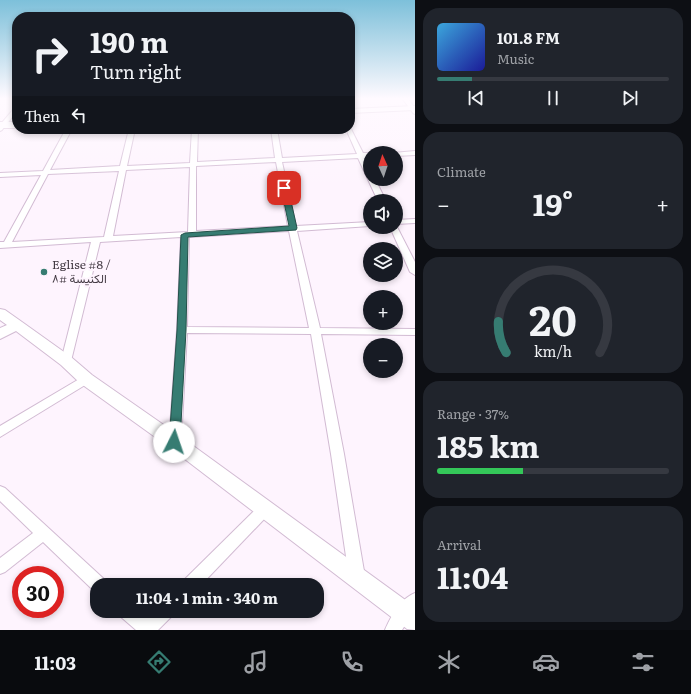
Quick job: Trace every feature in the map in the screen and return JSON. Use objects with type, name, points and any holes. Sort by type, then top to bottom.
[{"type":"street","points":[[4,244],[46,173],[66,134]]},
{"type":"street","points":[[108,239],[131,134]]},
{"type":"street","points":[[174,442],[195,134]]},
{"type":"street","points":[[275,134],[278,160],[315,331],[349,518],[357,578]]},
{"type":"street","points":[[351,134],[363,160]]},
{"type":"street","points":[[403,154],[415,153]]},
{"type":"street","points":[[0,175],[361,156]]},
{"type":"street","points":[[403,222],[415,221]]},
{"type":"street","points":[[4,244],[363,224]]},
{"type":"street","points":[[397,234],[415,272]]},
{"type":"street","points":[[66,361],[96,240]]},
{"type":"street","points":[[0,313],[66,361],[86,379],[174,442],[357,578],[411,612],[393,630]]},
{"type":"street","points":[[0,334],[17,325]]},
{"type":"street","points":[[182,330],[415,332]]},
{"type":"street","points":[[0,432],[86,379]]},
{"type":"street","points":[[0,492],[92,578]]},
{"type":"street","points":[[197,578],[265,509]]},
{"type":"street","points":[[0,567],[44,533]]},
{"type":"street","points":[[134,618],[146,630],[158,618]]},
{"type":"place","name":"Eglise #8 / الكنيسة #٨","points":[[44,272]]},
{"type":"route","points":[[174,442],[182,330],[185,235],[293,228],[284,188]]}]
